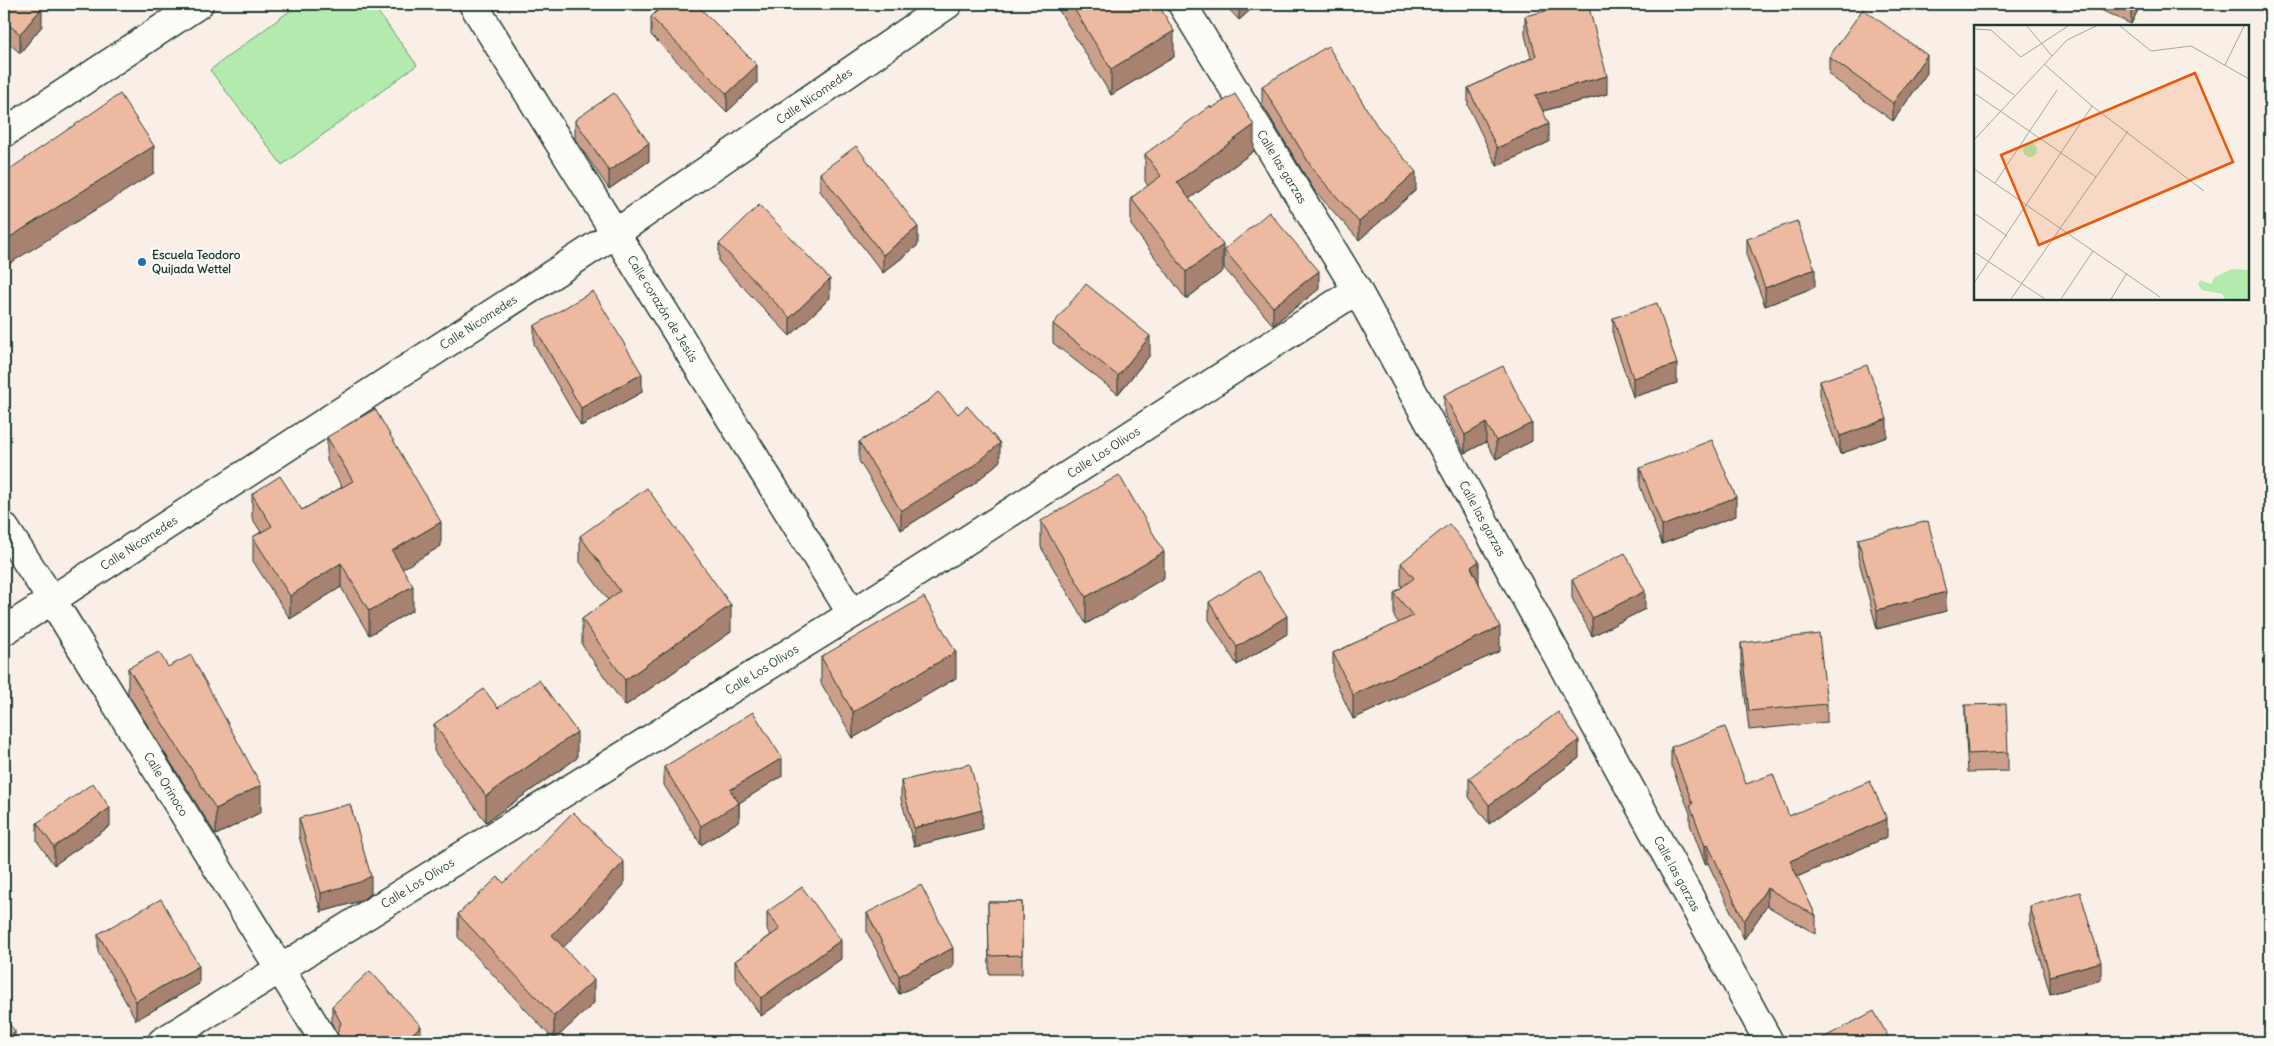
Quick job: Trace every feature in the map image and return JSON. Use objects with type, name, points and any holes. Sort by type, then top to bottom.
[{"type":"street","points":[[4,133],[199,4]]},
{"type":"street","name":"Calle corazón de Jesús","points":[[473,4],[852,614]]},
{"type":"street","name":"Calle Nicomedes","points":[[4,632],[616,233],[948,4]]},
{"type":"street","name":"Calle las garzas","points":[[1182,4],[1357,290],[1769,1042]]},
{"type":"street","name":"Calle Los Olivos","points":[[162,1042],[852,614],[1357,290]]},
{"type":"street","name":"Calle Orinoco","points":[[4,527],[52,600],[325,1042]]},
{"type":"green space","points":[[299,4],[372,4],[417,65],[282,165],[210,70]]},
{"type":"building","points":[[4,4],[36,4],[42,8],[20,34],[4,21]]},
{"type":"building","points":[[664,4],[696,4],[757,65],[727,94],[651,17]]},
{"type":"building","points":[[1071,4],[1158,4],[1174,31],[1111,69]]},
{"type":"building","points":[[1575,4],[1588,4],[1607,76],[1535,95],[1549,124],[1497,148],[1468,88],[1536,56],[1525,16]]},
{"type":"building","points":[[1863,9],[1927,55],[1893,103],[1829,57]]},
{"type":"building","points":[[1328,46],[1379,129],[1416,172],[1359,222],[1314,171],[1262,86]]},
{"type":"building","points":[[614,93],[649,143],[609,171],[575,120]]},
{"type":"building","points":[[120,94],[154,146],[4,241],[4,173]]},
{"type":"building","points":[[1235,94],[1254,125],[1177,182],[1223,245],[1186,272],[1131,198],[1161,176],[1145,154],[1210,106],[1212,108]]},
{"type":"building","points":[[856,146],[918,227],[883,255],[820,173]]},
{"type":"building","points":[[759,205],[830,279],[790,318],[719,244]]},
{"type":"building","points":[[1269,212],[1319,271],[1273,307],[1224,250]]},
{"type":"building","points":[[1797,221],[1815,269],[1765,288],[1747,239]]},
{"type":"building","points":[[1086,284],[1150,336],[1118,376],[1053,324]]},
{"type":"building","points":[[593,291],[642,374],[581,408],[534,326]]},
{"type":"building","points":[[1657,303],[1677,364],[1633,378],[1613,318]]},
{"type":"building","points":[[1867,365],[1887,419],[1840,436],[1820,381]]},
{"type":"building","points":[[1503,366],[1532,423],[1496,441],[1486,423],[1465,435],[1444,395]]},
{"type":"building","points":[[938,392],[958,414],[967,406],[1000,443],[974,466],[901,511],[859,442],[928,401]]},
{"type":"building","points":[[375,409],[441,522],[392,551],[413,586],[369,611],[341,563],[290,596],[253,537],[272,526],[252,494],[280,476],[302,510],[353,481],[327,437]]},
{"type":"building","points":[[1712,440],[1736,497],[1662,526],[1640,468]]},
{"type":"building","points":[[1119,475],[1164,552],[1086,597],[1041,521]]},
{"type":"building","points":[[647,488],[731,605],[625,680],[582,619],[620,591],[580,536]]},
{"type":"building","points":[[1928,521],[1946,592],[1877,610],[1858,539]]},
{"type":"building","points":[[1449,524],[1479,561],[1471,567],[1500,627],[1353,695],[1333,653],[1413,616],[1394,593],[1414,578],[1401,563]]},
{"type":"building","points":[[1625,553],[1645,591],[1592,618],[1572,580]]},
{"type":"building","points":[[1258,571],[1287,616],[1237,647],[1209,602]]},
{"type":"building","points":[[924,597],[956,652],[853,712],[821,657]]},
{"type":"building","points":[[1819,634],[1827,704],[1749,711],[1741,643]]},
{"type":"building","points":[[159,652],[168,667],[191,655],[261,785],[216,809],[128,668]]},
{"type":"building","points":[[539,680],[577,732],[486,796],[434,724],[484,689],[498,708]]},
{"type":"building","points":[[2006,704],[2008,752],[1968,754],[1965,705]]},
{"type":"building","points":[[753,712],[782,758],[730,790],[739,803],[701,826],[664,767]]},
{"type":"building","points":[[1558,712],[1579,740],[1489,805],[1469,778]]},
{"type":"building","points":[[1725,727],[1746,784],[1773,774],[1789,816],[1870,781],[1887,819],[1790,861],[1816,916],[1767,888],[1744,921],[1708,845],[1705,846],[1690,805],[1693,804],[1671,747]]},
{"type":"building","points":[[970,764],[982,810],[914,828],[901,781]]},
{"type":"building","points":[[93,783],[110,808],[54,847],[37,823]]},
{"type":"building","points":[[350,804],[371,876],[360,882],[321,893],[299,818]]},
{"type":"building","points":[[573,812],[624,862],[552,935],[594,980],[554,1016],[458,914],[498,877],[504,883]]},
{"type":"building","points":[[921,885],[953,948],[899,976],[867,913]]},
{"type":"building","points":[[802,887],[841,940],[761,998],[735,961],[780,929],[767,912]]},
{"type":"building","points":[[2080,892],[2101,962],[2050,976],[2030,906]]},
{"type":"building","points":[[161,899],[199,966],[136,1001],[98,934]]},
{"type":"building","points":[[988,902],[1022,902],[1022,955],[989,956]]},
{"type":"building","points":[[370,971],[421,1026],[403,1042],[345,1042],[337,1033],[341,1023],[332,1006]]},
{"type":"building","points":[[1874,1011],[1891,1042],[1825,1042],[1823,1038]]},
{"type":"building","points":[[4,1018],[15,1031],[4,1041]]},
{"type":"place","name":"Escuela Teodoro Quijada Wettel","points":[[142,262]]}]
